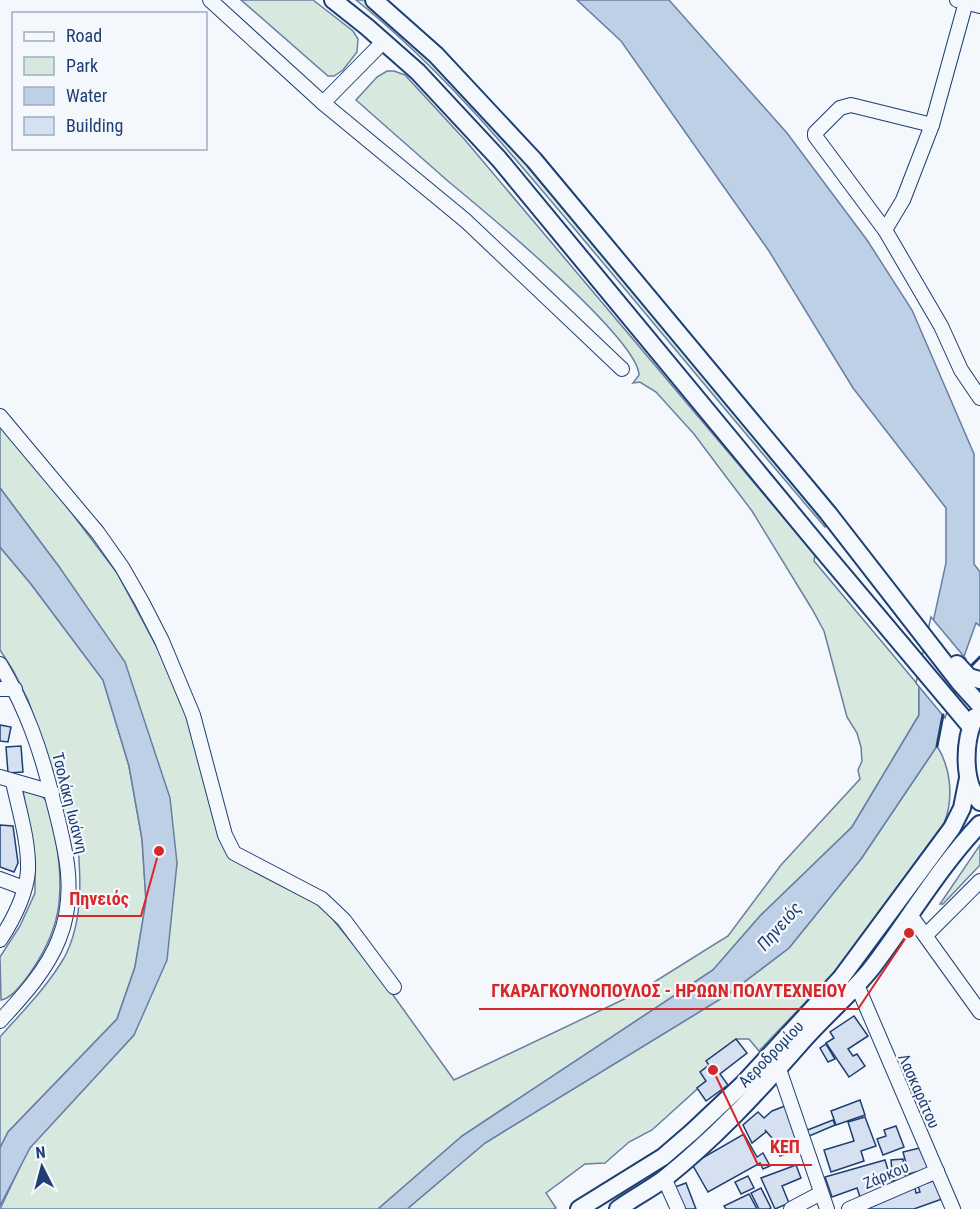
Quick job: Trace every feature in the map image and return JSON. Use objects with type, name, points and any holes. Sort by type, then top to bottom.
[{"type":"main road","points":[[333,0],[418,72],[499,159],[971,727]]},
{"type":"main road","points":[[375,0],[436,54],[534,160],[828,513],[936,651],[970,681],[980,705]]},
{"type":"main road","points":[[980,710],[971,727],[969,741],[969,778],[973,794],[980,802]]},
{"type":"main road","name":"Αεροδρομίου","points":[[579,1209],[657,1161],[692,1132],[744,1083],[841,978],[952,828],[962,808],[969,778]]},
{"type":"main road","name":"Αεροδρομίου","points":[[617,1209],[664,1178],[741,1109],[779,1069],[857,985],[911,916],[954,852],[980,824]]},
{"type":"main road","name":"Αεροδρομίου","points":[[617,1209],[621,1184]]},
{"type":"street","points":[[210,0],[323,103],[466,221],[622,369]]},
{"type":"street","points":[[885,230],[903,200],[933,125],[959,20],[961,1],[980,6]]},
{"type":"street","points":[[323,103],[384,41]]},
{"type":"street","points":[[933,125],[851,105],[840,108],[815,133],[815,136],[885,230],[942,326],[961,370],[980,398]]},
{"type":"street","points":[[0,416],[98,533],[122,567],[142,602],[162,641],[193,715],[225,835],[234,853],[322,899],[344,920],[394,987]]},
{"type":"street","name":"Τσολάκη Ιωάννη","points":[[0,664],[15,689],[39,749],[52,792],[68,862],[69,897],[59,940],[48,961],[29,987],[2,1015]]},
{"type":"street","points":[[0,689],[15,689]]},
{"type":"street","points":[[0,777],[52,792]]},
{"type":"street","points":[[0,940],[16,913],[28,870],[14,782]]},
{"type":"street","points":[[0,879],[24,888]]},
{"type":"street","points":[[926,935],[980,881]]},
{"type":"street","points":[[911,916],[979,1009]]},
{"type":"street","name":"Λασκαράτου","points":[[857,985],[952,1209]]},
{"type":"street","points":[[779,1069],[827,1209]]},
{"type":"street","name":"Ζάρκου","points":[[849,1209],[937,1171]]},
{"type":"street","points":[[664,1178],[678,1209]]},
{"type":"street","points":[[791,1209],[821,1193]]},
{"type":"green space","points":[[241,0],[313,0],[353,31],[358,39],[357,52],[343,70],[334,76],[328,76]]},
{"type":"green space","points":[[356,0],[365,0],[379,10],[483,112],[827,521],[825,527],[503,144],[418,54]]},
{"type":"green space","points":[[387,71],[405,75],[465,140],[815,555],[814,561],[919,686],[919,715],[852,827],[760,916],[713,970],[462,1136],[378,1209],[0,1209],[29,1148],[134,1035],[177,863],[60,568],[0,488],[0,425],[55,491],[117,573],[193,715],[233,850],[313,895],[383,981],[454,1080],[635,994],[728,936],[781,865],[860,779],[858,770],[862,761],[861,747],[857,733],[847,717],[824,631],[752,511],[694,434],[656,392],[640,382],[633,383],[639,375],[632,357],[614,333],[524,246],[356,100],[377,77]]},
{"type":"green space","points":[[0,547],[31,584],[103,680],[129,766],[142,839],[146,901],[135,967],[117,1019],[8,1132],[0,1148],[0,1037],[42,989],[64,958],[76,926],[80,873],[76,822],[65,823],[50,764],[28,700],[0,650]]},
{"type":"green space","points":[[937,746],[948,774],[950,794],[944,823],[838,968],[759,1051],[749,1039],[736,1039],[707,1061],[709,1065],[706,1081],[652,1130],[629,1142],[605,1163],[585,1164],[546,1193],[556,1208],[554,1209],[407,1209],[485,1143],[727,995],[789,948],[861,859]]},
{"type":"green space","points":[[28,790],[42,796],[50,811],[59,860],[60,897],[53,930],[37,963],[17,989],[1,1000],[0,957],[20,926],[35,893],[35,861],[23,791]]},
{"type":"green space","points":[[980,845],[980,865],[943,904],[940,904]]},
{"type":"water","name":"Πηνειός","points":[[577,0],[669,0],[787,133],[867,240],[912,310],[974,454],[974,564],[980,572],[980,626],[976,623],[943,715],[937,746],[861,859],[789,948],[727,995],[485,1143],[407,1209],[378,1209],[462,1136],[713,970],[760,916],[852,827],[919,715],[919,686],[946,563],[946,508],[853,388],[769,251],[621,41]]},
{"type":"water","points":[[0,488],[60,568],[125,662],[170,798],[177,863],[167,960],[134,1035],[30,1148],[0,1206],[0,1148],[8,1132],[117,1019],[135,967],[146,901],[142,839],[129,766],[103,680],[31,584],[0,547]]},
{"type":"pier","points":[[931,617],[966,659],[945,718],[916,683]]},
{"type":"building","points":[[0,725],[11,727],[8,742],[0,741]]},
{"type":"building","points":[[21,746],[23,772],[8,773],[6,747]]},
{"type":"building","points":[[0,825],[13,826],[18,863],[14,872],[0,867]]},
{"type":"building","points":[[854,1016],[868,1036],[848,1049],[853,1056],[857,1054],[865,1066],[849,1077],[826,1043],[834,1038],[830,1032]]},
{"type":"building","points":[[736,1039],[747,1053],[720,1074],[728,1085],[706,1101],[697,1088],[706,1081],[700,1072],[709,1065],[706,1061]]},
{"type":"building","points":[[826,1044],[835,1059],[828,1062],[820,1048]]},
{"type":"building","points":[[860,1100],[865,1115],[836,1125],[831,1111]]},
{"type":"building","points":[[785,1106],[801,1145],[780,1156],[772,1138],[765,1130],[766,1132],[752,1143],[743,1125],[758,1112],[764,1118],[772,1111]]},
{"type":"building","points":[[865,1117],[876,1146],[861,1151],[864,1161],[831,1172],[824,1150],[854,1141],[848,1122]]},
{"type":"building","points":[[833,1120],[835,1125],[807,1137],[805,1131]]},
{"type":"building","points":[[896,1126],[904,1147],[883,1155],[877,1139],[886,1136],[884,1130]]},
{"type":"building","points":[[744,1134],[757,1157],[763,1153],[770,1166],[763,1169],[760,1163],[708,1192],[692,1164]]},
{"type":"building","points":[[924,1147],[930,1168],[909,1174],[903,1152]]},
{"type":"building","points":[[903,1159],[906,1179],[893,1181],[891,1160]]},
{"type":"building","points":[[885,1160],[893,1186],[860,1197],[857,1188],[832,1197],[825,1177]]},
{"type":"building","points":[[796,1165],[801,1178],[782,1186],[789,1203],[775,1209],[761,1178]]},
{"type":"building","points":[[748,1176],[754,1188],[741,1194],[735,1182]]},
{"type":"building","points":[[936,1180],[942,1199],[914,1209],[862,1209],[915,1188],[916,1193],[920,1192],[918,1186]]},
{"type":"building","points":[[686,1183],[696,1209],[683,1209],[675,1187]]},
{"type":"building","points":[[761,1188],[771,1208],[769,1209],[759,1209],[751,1193]]},
{"type":"building","points":[[749,1194],[757,1209],[726,1209],[724,1206]]},
{"type":"wall","points":[[972,665],[980,657]]},
{"type":"wall","points":[[937,746],[943,715]]},
{"type":"place","name":"Πηνειός","points":[[159,851]]},
{"type":"place","name":"ΓΚΑΡΑΓΚΟΥΝΟΠΟΥΛΟΣ - ΗΡΩΩΝ ΠΟΛΥΤΕΧΝΕΙΟΥ","points":[[909,933]]},
{"type":"place","name":"ΚΕΠ","points":[[713,1070]]}]
